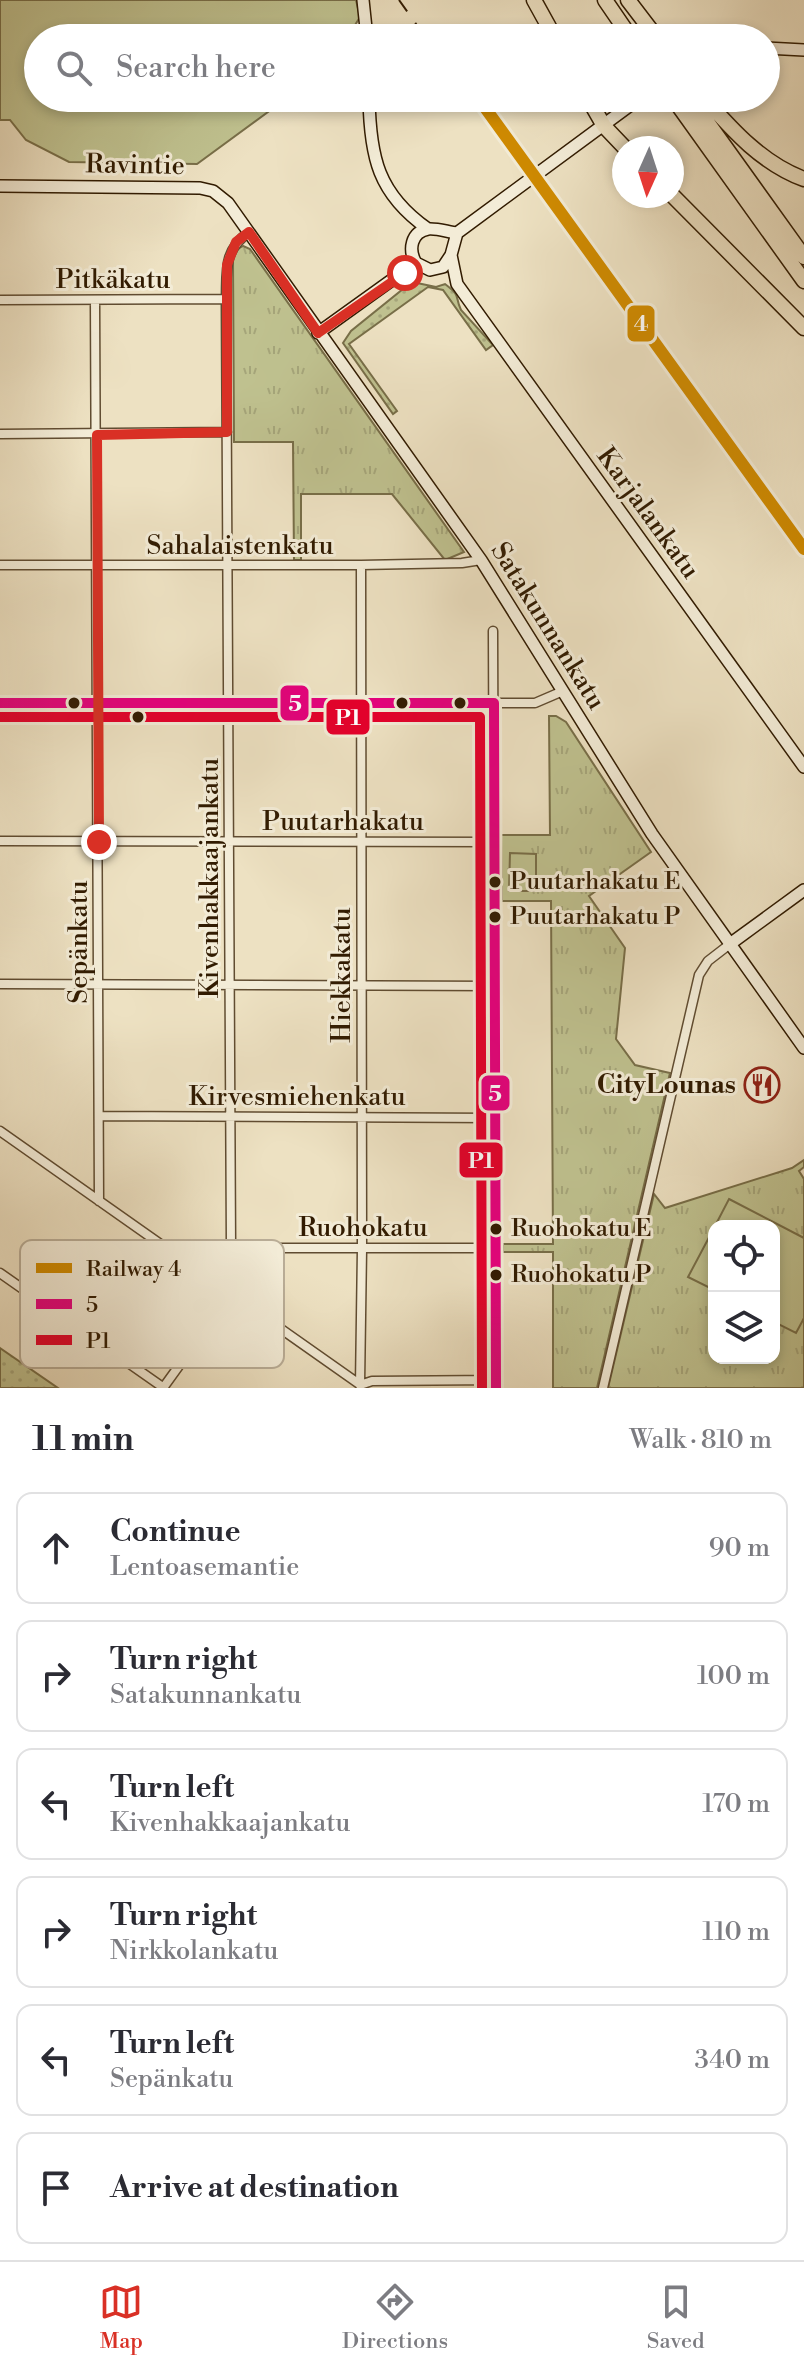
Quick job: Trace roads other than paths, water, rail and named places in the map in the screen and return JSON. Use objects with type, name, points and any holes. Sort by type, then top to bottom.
[{"type":"highway","points":[[534,0],[547,24]]},
{"type":"highway","points":[[605,0],[621,24]]},
{"type":"highway","points":[[625,0],[640,24]]},
{"type":"highway","points":[[625,0],[645,24]]},
{"type":"highway","points":[[596,112],[614,136]]},
{"type":"highway","points":[[689,112],[804,281]]},
{"type":"highway","points":[[690,112],[804,257]]},
{"type":"highway","points":[[716,112],[732,130],[777,167],[804,179]]},
{"type":"highway","points":[[684,207],[804,328]]},
{"type":"main road","points":[[363,0],[366,24]]},
{"type":"main road","points":[[780,49],[804,50]]},
{"type":"main road","points":[[370,112],[372,155],[380,174],[408,215],[448,237],[452,251]]},
{"type":"main road","points":[[318,333],[396,277],[420,264],[443,267],[457,233],[622,112]]},
{"type":"main road","name":"Ravintie","points":[[0,186],[208,189],[228,203],[249,232]]},
{"type":"main road","points":[[408,215],[412,243],[420,264]]},
{"type":"main road","points":[[412,243],[415,236],[434,230],[457,233]]},
{"type":"main road","name":"Satakunnankatu","points":[[249,232],[481,560],[652,834],[804,1048]]},
{"type":"main road","name":"Karjalankatu","points":[[452,251],[457,284]]},
{"type":"main road","name":"Karjalankatu","points":[[420,264],[457,284],[804,767]]},
{"type":"main road","points":[[730,944],[804,890]]},
{"type":"street","name":"Kivenhakkaajankatu","points":[[231,1240],[226,299],[227,265],[232,247],[249,232]]},
{"type":"street","name":"Pitkäkatu","points":[[0,300],[226,299]]},
{"type":"street","name":"Sepänkatu","points":[[95,300],[99,1201]]},
{"type":"street","points":[[0,434],[227,432]]},
{"type":"street","name":"Sahalaistenkatu","points":[[0,565],[361,565],[481,560]]},
{"type":"street","name":"Hiekkakatu","points":[[361,565],[362,1386]]},
{"type":"street","points":[[284,1332],[362,1386],[372,1381],[496,1384],[493,631]]},
{"type":"street","points":[[0,703],[535,703],[563,691]]},
{"type":"street","name":"Puutarhakatu","points":[[0,841],[494,842]]},
{"type":"street","points":[[603,1388],[699,975],[708,961],[730,944]]},
{"type":"street","points":[[0,984],[495,986]]},
{"type":"street","name":"Kirvesmiehenkatu","points":[[99,1116],[495,1118]]},
{"type":"street","points":[[0,1131],[154,1240]]},
{"type":"street","name":"Ruohokatu","points":[[284,1248],[496,1248]]},
{"type":"street","points":[[0,1273],[20,1287]]},
{"type":"street","points":[[135,1368],[164,1388],[177,1368]]},
{"type":"railway","points":[[399,0],[416,24]]},
{"type":"railway","points":[[480,112],[618,302]]},
{"type":"rail line","name":"4","points":[[488,112],[804,549]]},
{"type":"place","name":"Puutarhakatu E","points":[[495,882]]},
{"type":"place","name":"Puutarhakatu P","points":[[495,917]]},
{"type":"place","name":"CityLounas","points":[[762,1085]]},
{"type":"place","name":"Ruohokatu E","points":[[496,1229]]},
{"type":"place","name":"Ruohokatu P","points":[[496,1275]]}]
